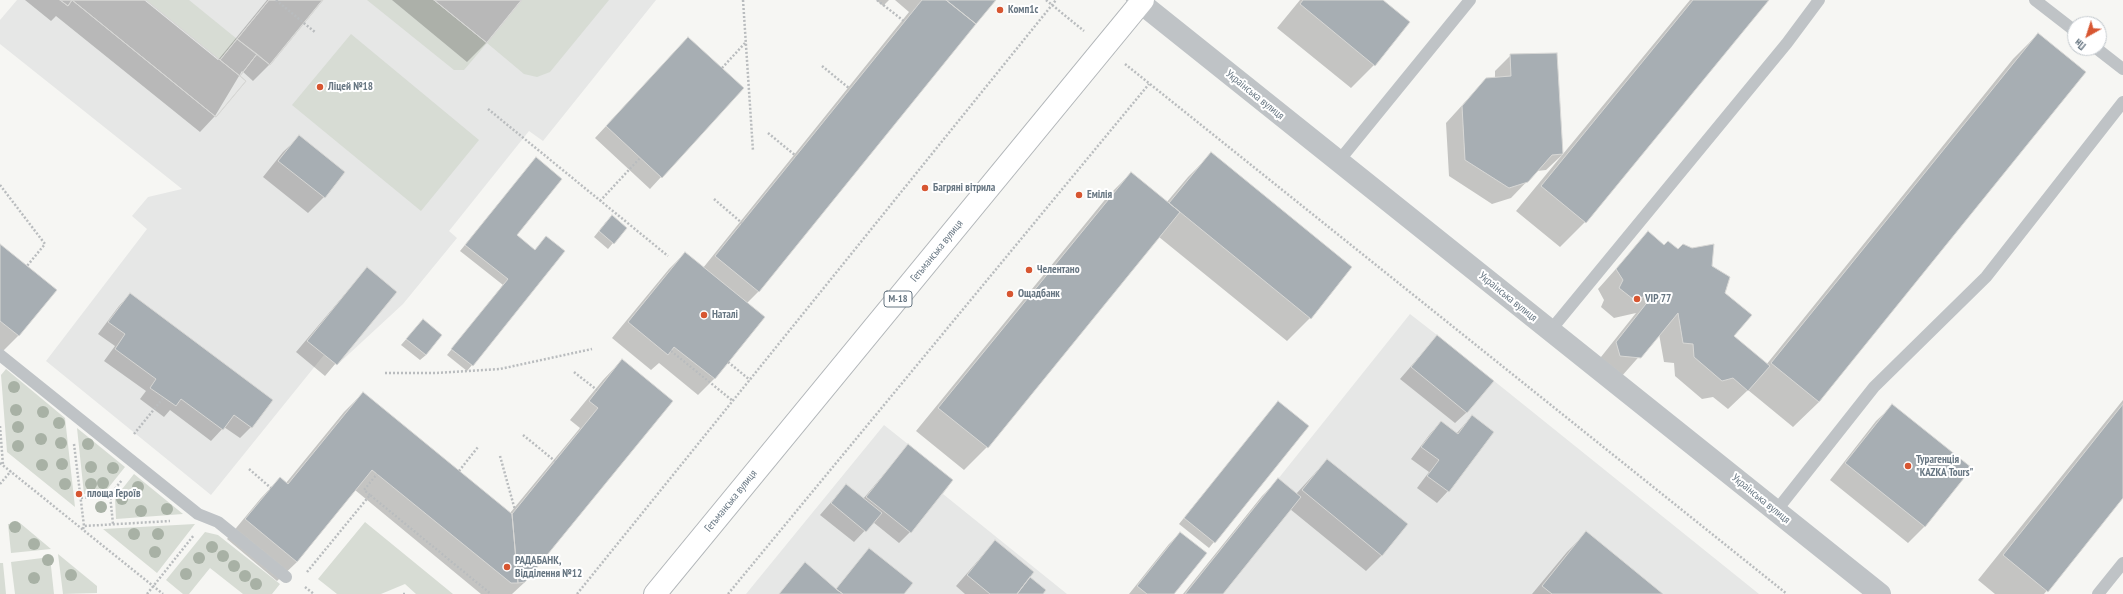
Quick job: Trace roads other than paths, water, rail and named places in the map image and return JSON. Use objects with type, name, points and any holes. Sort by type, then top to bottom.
[{"type":"highway","name":"Гетьманська вулиця","points":[[655,594],[1140,1]]},
{"type":"street","name":"Українська вулиця","points":[[1140,1],[1338,162],[1880,594]]},
{"type":"lane","points":[[1338,162],[1470,0]]},
{"type":"lane","points":[[1550,331],[1787,43],[1819,0]]},
{"type":"lane","points":[[2035,0],[2067,25]]},
{"type":"lane","points":[[2106,56],[2123,69]]},
{"type":"lane","points":[[1776,511],[1874,387],[1986,277],[2123,102]]},
{"type":"lane","points":[[0,355],[198,514],[218,522],[286,577]]},
{"type":"lane","points":[[2098,594],[2123,563]]},
{"type":"place","name":"Комп1с","points":[[1000,10]]},
{"type":"place","name":"Ліцей №18","points":[[320,87]]},
{"type":"place","name":"Багряні вітрила","points":[[925,188]]},
{"type":"place","name":"Емілія","points":[[1079,195]]},
{"type":"place","name":"Челентано","points":[[1029,270]]},
{"type":"place","name":"Ощадбанк","points":[[1010,294]]},
{"type":"place","name":"VIP 77","points":[[1637,299]]},
{"type":"place","name":"Наталі","points":[[704,315]]},
{"type":"place","name":"Турагенція \"KAZKA Tours\"","points":[[1908,466]]},
{"type":"place","name":"площа Героїв","points":[[79,494]]},
{"type":"place","name":"РАДАБАНК, Відділення №12","points":[[507,567]]}]
